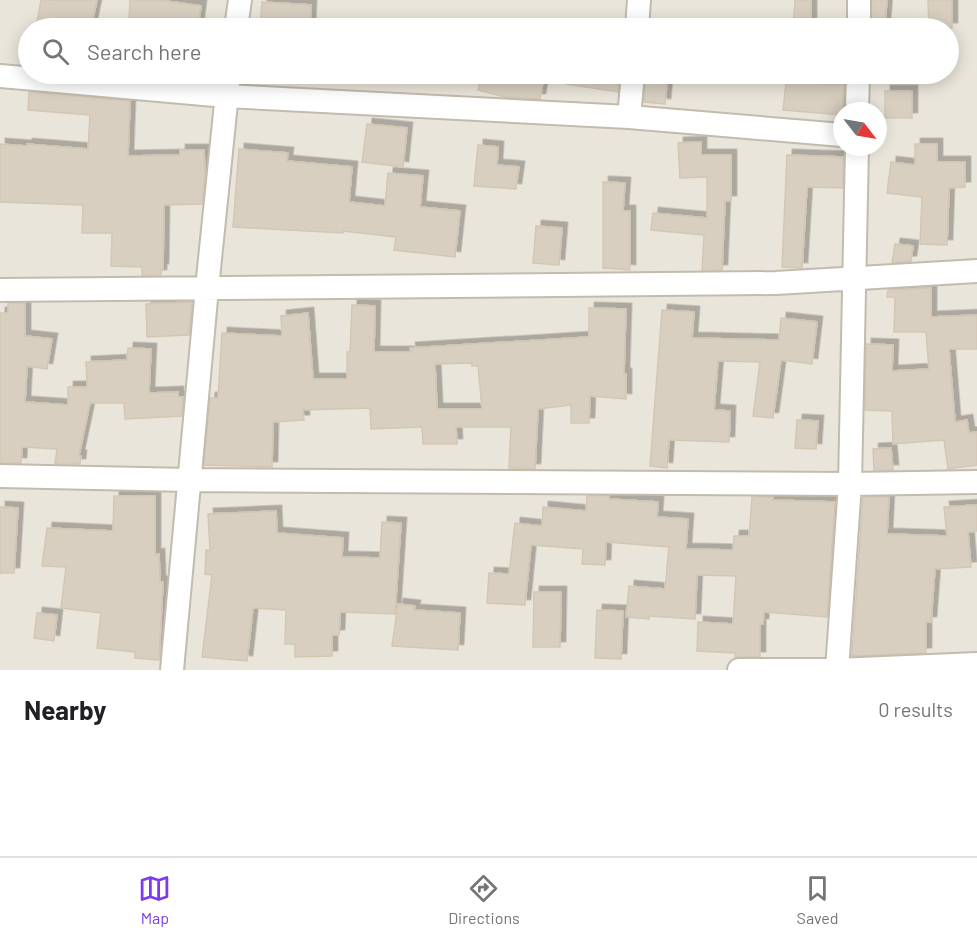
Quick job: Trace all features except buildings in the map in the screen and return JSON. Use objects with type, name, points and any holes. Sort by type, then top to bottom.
[{"type":"street","points":[[237,18],[240,0]]},
{"type":"street","points":[[638,18],[639,0]]},
{"type":"street","points":[[859,0],[859,18]]},
{"type":"street","points":[[0,76],[18,78]]},
{"type":"street","points":[[90,84],[226,96],[629,117],[833,134]]},
{"type":"street","points":[[172,670],[228,84]]},
{"type":"street","points":[[629,117],[632,84]]},
{"type":"street","points":[[857,102],[858,84]]},
{"type":"street","points":[[837,670],[850,484],[857,156]]},
{"type":"street","points":[[0,290],[776,283],[977,272]]},
{"type":"street","points":[[0,477],[850,484],[977,482]]},
{"type":"street","points":[[739,670],[837,670],[977,664]]},
{"type":"shaded area","points":[[0,0],[977,0],[977,670],[0,670]]}]
